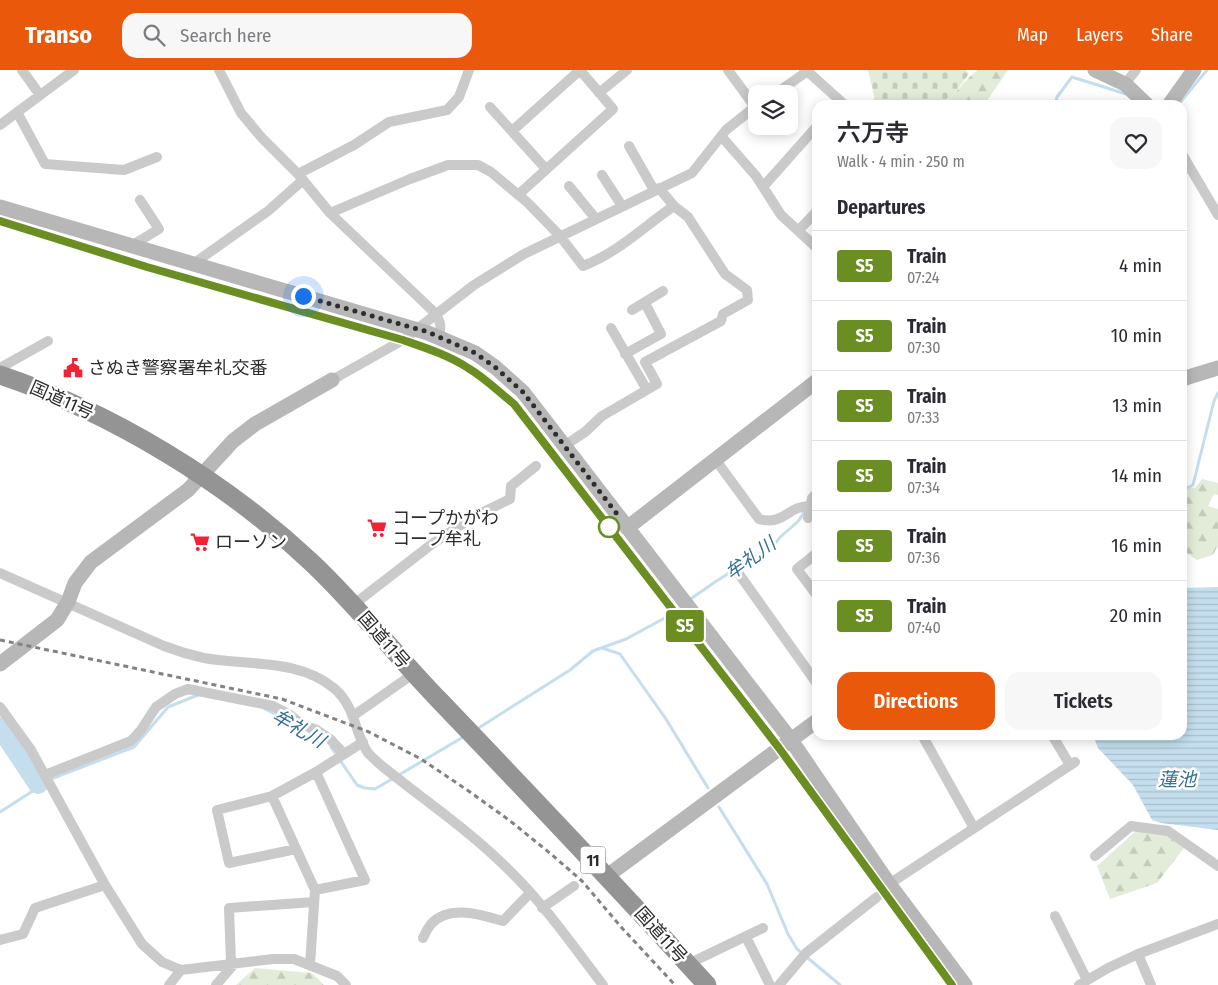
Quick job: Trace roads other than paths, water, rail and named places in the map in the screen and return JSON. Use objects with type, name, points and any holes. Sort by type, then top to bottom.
[{"type":"highway","name":"国道11号","points":[[0,375],[52,394],[96,414],[150,444],[201,476],[272,527],[312,562],[353,605],[413,674],[607,876],[707,985]]},
{"type":"street","points":[[22,70],[40,95]]},
{"type":"street","points":[[0,125],[74,70]]},
{"type":"street","points":[[219,70],[241,113],[250,126],[301,177],[330,213],[436,315],[441,322],[439,336]]},
{"type":"street","points":[[193,264],[268,211],[301,177],[389,122],[447,110],[459,97],[469,70]]},
{"type":"street","points":[[512,131],[580,70],[613,109],[518,195]]},
{"type":"street","points":[[599,93],[627,70]]},
{"type":"street","points":[[728,70],[748,96]]},
{"type":"street","points":[[787,85],[806,70],[837,100]]},
{"type":"street","points":[[1095,70],[1128,87],[1142,100]]},
{"type":"street","points":[[1128,87],[1136,70]]},
{"type":"street","points":[[1173,100],[1194,70]]},
{"type":"street","points":[[490,107],[546,169]]},
{"type":"street","points":[[17,112],[45,164],[124,170],[157,157]]},
{"type":"street","points":[[0,664],[57,620],[68,602],[75,583],[91,562],[188,490],[233,440],[256,424],[403,340],[474,285],[524,254],[692,173],[726,130],[748,113]]},
{"type":"street","points":[[763,187],[812,132]]},
{"type":"street","points":[[721,136],[763,187],[781,215],[812,244]]},
{"type":"street","points":[[564,446],[585,432],[602,416],[657,384],[645,362],[721,321],[723,314],[748,300],[747,290],[725,274],[688,217],[656,189],[630,146]]},
{"type":"street","points":[[1187,162],[1218,215]]},
{"type":"street","points":[[330,213],[410,178],[448,164],[478,165],[491,172],[518,195],[560,236],[584,266],[600,259],[633,239],[654,220],[674,206]]},
{"type":"street","points":[[602,176],[622,206]]},
{"type":"street","points":[[569,186],[596,219]]},
{"type":"street","points":[[131,246],[159,229],[140,200]]},
{"type":"street","points":[[0,208],[439,336],[475,353],[495,367],[523,392],[791,740],[889,884],[965,985]]},
{"type":"street","points":[[798,231],[812,216]]},
{"type":"street","points":[[632,310],[663,291]]},
{"type":"street","points":[[626,354],[661,334],[645,303]]},
{"type":"street","points":[[611,328],[647,390]]},
{"type":"street","points":[[0,368],[48,341]]},
{"type":"street","points":[[1187,377],[1218,368]]},
{"type":"street","points":[[627,528],[812,385]]},
{"type":"street","points":[[716,460],[759,519],[769,522],[777,520],[802,506],[810,506]]},
{"type":"street","points":[[353,605],[432,544],[473,517],[510,499],[511,486],[536,466]]},
{"type":"street","points":[[808,518],[812,498]]},
{"type":"street","points":[[812,557],[797,569],[812,588]]},
{"type":"street","points":[[0,573],[186,654],[205,658],[273,665],[316,676],[335,690],[349,706],[369,754],[396,778],[486,847],[530,893],[603,985]]},
{"type":"street","points":[[739,574],[812,677]]},
{"type":"street","points":[[353,716],[413,674]]},
{"type":"street","points":[[45,775],[131,741],[141,730],[156,707],[175,694],[188,689],[273,706],[330,739],[340,757]]},
{"type":"street","points":[[0,707],[31,750],[105,886],[142,944],[162,962],[181,970],[273,959],[294,959],[337,976],[346,985]]},
{"type":"street","points":[[607,876],[812,724]]},
{"type":"street","points":[[925,740],[974,828]]},
{"type":"street","points":[[889,884],[1072,764],[1055,740]]},
{"type":"street","points":[[296,849],[229,863],[218,810],[272,796],[316,772],[363,742]]},
{"type":"street","points":[[315,890],[365,880],[316,772]]},
{"type":"street","points":[[272,796],[315,890],[310,965]]},
{"type":"street","points":[[1095,856],[1131,826],[1168,831],[1218,866]]},
{"type":"street","points":[[0,940],[23,934],[35,908],[105,886]]},
{"type":"street","points":[[542,908],[574,886]]},
{"type":"street","points":[[422,938],[432,923],[444,916],[456,913],[472,912],[503,921],[530,893]]},
{"type":"street","points":[[779,985],[802,956],[877,897]]},
{"type":"street","points":[[216,985],[233,963],[229,908],[314,902]]},
{"type":"street","points":[[1055,916],[1083,983],[1138,954],[1218,924]]},
{"type":"street","points":[[688,964],[763,928]]},
{"type":"street","points":[[746,937],[770,985]]},
{"type":"street","points":[[1138,954],[1151,985]]},
{"type":"street","points":[[169,985],[181,970]]},
{"type":"water","name":"蓮池","points":[[1218,587],[1218,830],[1161,823],[1152,820],[1133,785],[1098,748],[1095,740],[1187,740],[1187,588]]},
{"type":"waterway","points":[[1182,100],[1207,70]]},
{"type":"waterway","points":[[1056,100],[1072,77],[1126,94]]},
{"type":"waterway","points":[[1187,488],[1193,485],[1214,401],[1218,393]]},
{"type":"waterway","name":"牟礼川","points":[[692,598],[775,544],[796,524],[805,509]]},
{"type":"waterway","name":"牟礼川","points":[[477,729],[570,670],[593,651],[626,639],[678,609]]},
{"type":"waterway","points":[[602,648],[620,654],[666,719],[708,788]]},
{"type":"waterway","name":"牟礼川","points":[[0,812],[36,789],[38,784],[134,747],[168,707],[198,695]]},
{"type":"waterway","name":"牟礼川","points":[[265,709],[295,724]]},
{"type":"waterway","name":"牟礼川","points":[[0,727],[38,784]]},
{"type":"waterway","name":"牟礼川","points":[[309,732],[321,739]]},
{"type":"waterway","name":"牟礼川","points":[[331,747],[357,785],[375,789],[465,736]]},
{"type":"waterway","points":[[719,807],[767,884],[788,934],[797,949],[840,985]]},
{"type":"railway","points":[[0,221],[147,267],[403,340],[460,363],[492,385],[514,404],[779,748],[952,985]]},
{"type":"railway","points":[[0,640],[282,699],[369,732],[421,759],[509,820],[551,854],[582,881],[622,928],[675,985]]},
{"type":"train","name":"S5","points":[[0,221],[147,267],[403,340],[440,353],[468,368],[492,385],[514,404],[779,748],[952,985]]},
{"type":"place","name":"さぬき警察署牟礼交番","points":[[73,368]]},
{"type":"place","name":"コープかがわ コープ牟礼","points":[[377,528]]},
{"type":"place","name":"ローソン","points":[[200,542]]}]
